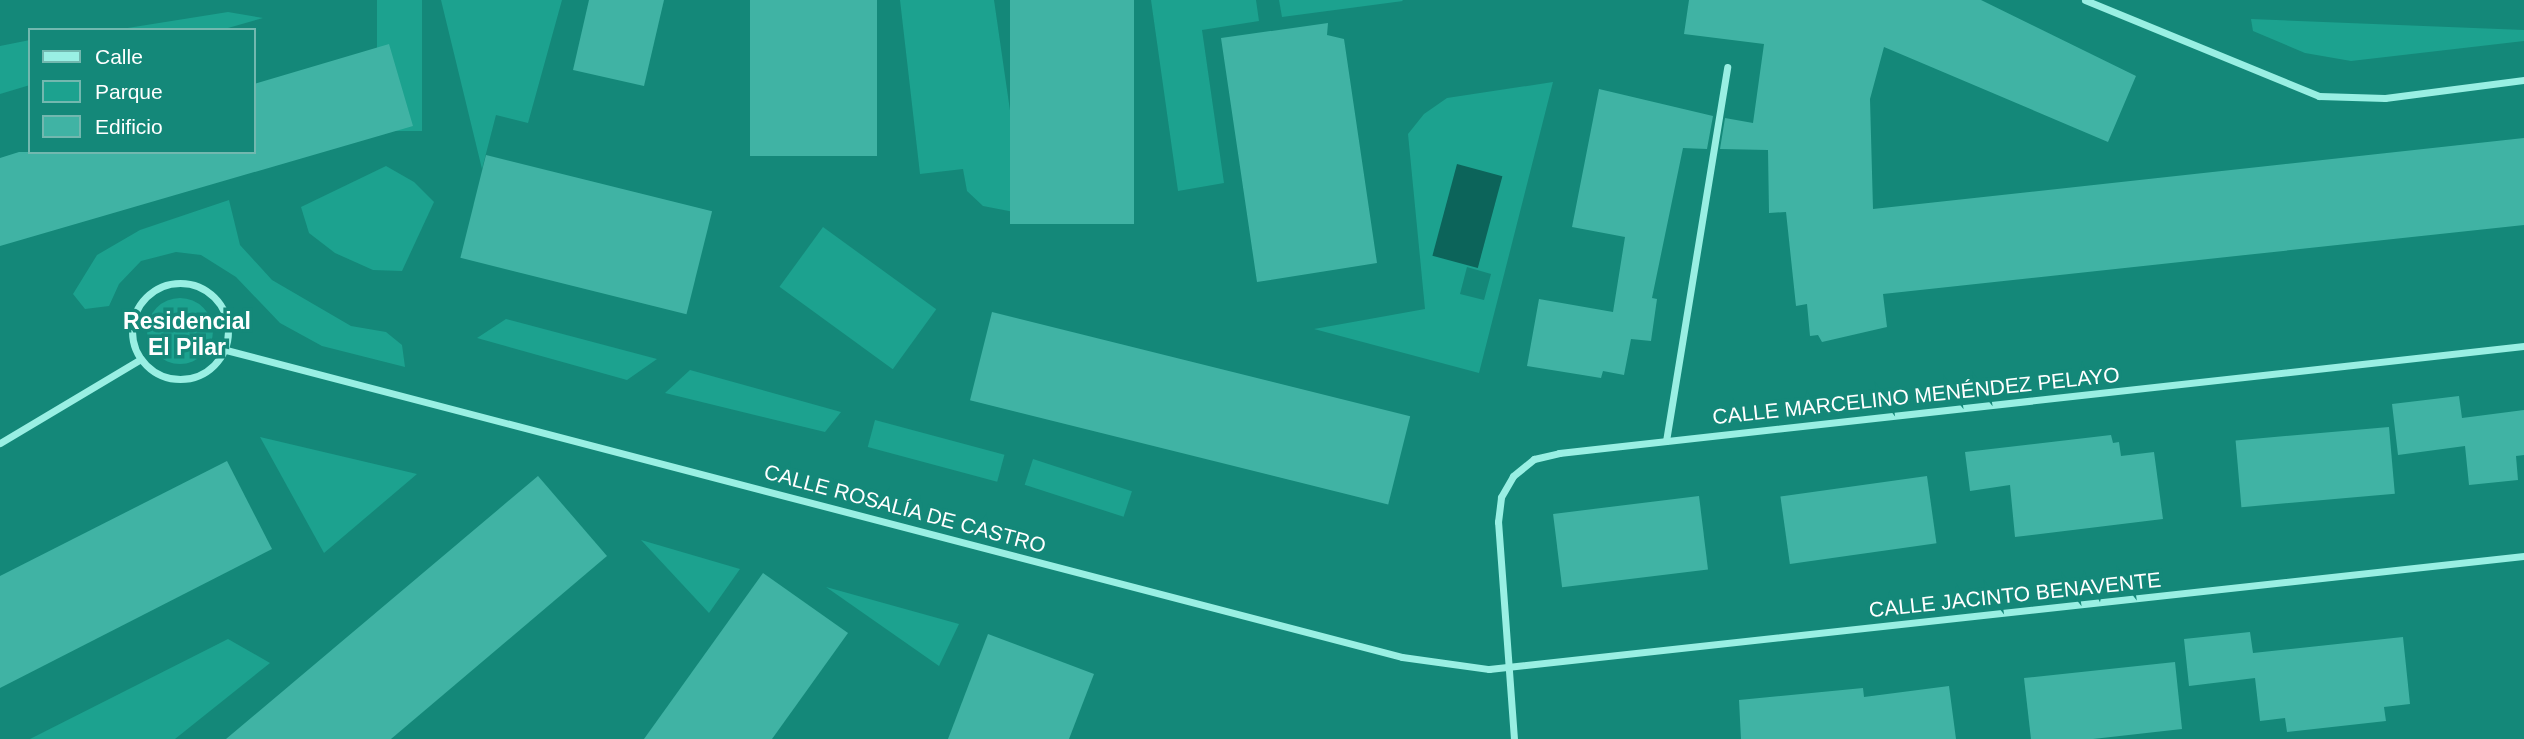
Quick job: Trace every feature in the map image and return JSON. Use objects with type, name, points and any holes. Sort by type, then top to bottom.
[{"type":"street","points":[[2085,0],[2319,96],[2385,98],[2524,80]]},
{"type":"street","points":[[1666,441],[1727,67]]},
{"type":"street","points":[[168,284],[198,286],[211,294],[227,319],[226,350],[218,362],[193,378],[164,377],[141,359],[132,330],[135,315],[142,301],[168,284]]},
{"type":"street","name":"CALLE MARCELINO MENÉNDEZ PELAYO","points":[[1510,669],[1498,522],[1501,497],[1513,476],[1534,459],[1559,453],[2524,346]]},
{"type":"street","name":"CALLE ROSALÍA DE CASTRO","points":[[226,350],[1402,657],[1510,669]]},
{"type":"street","points":[[0,443],[141,359]]},
{"type":"street","name":"CALLE JACINTO BENAVENTE","points":[[1510,669],[2524,556]]},
{"type":"street","points":[[1510,669],[1514,739]]},
{"type":"green space","points":[[377,0],[422,0],[422,131],[377,131]]},
{"type":"green space","points":[[441,0],[562,0],[528,123],[496,115],[482,169]]},
{"type":"green space","points":[[900,0],[994,0],[1025,214],[983,206],[967,191],[963,169],[920,174]]},
{"type":"green space","points":[[1151,0],[1256,0],[1259,21],[1202,30],[1224,183],[1178,191]]},
{"type":"green space","points":[[1279,0],[1402,0],[1403,1],[1282,17]]},
{"type":"green space","points":[[228,12],[263,18],[228,28],[128,28]]},
{"type":"green space","points":[[2251,19],[2524,30],[2524,41],[2351,61],[2305,53],[2253,31]]},
{"type":"green space","points":[[28,40],[28,86],[0,94],[0,46]]},
{"type":"green space","points":[[1553,82],[1479,373],[1314,329],[1425,309],[1408,134],[1424,114],[1447,98]],"holes":[[[1467,267],[1491,274],[1484,300],[1460,294]]]},
{"type":"green space","points":[[386,166],[414,182],[434,202],[402,271],[373,270],[335,253],[309,233],[301,207]]},
{"type":"green space","points":[[229,200],[240,245],[272,280],[351,326],[386,332],[402,345],[405,367],[322,346],[280,323],[236,277],[201,255],[176,252],[141,261],[119,284],[109,306],[85,309],[73,294],[97,255],[140,230]]},
{"type":"green space","points":[[823,227],[936,309],[893,369],[780,287]]},
{"type":"green space","points":[[180,298],[193,301],[203,308],[210,318],[213,331],[210,344],[203,354],[193,361],[180,364],[167,361],[157,354],[150,344],[147,331],[150,318],[157,308],[167,301]]},
{"type":"green space","points":[[506,319],[657,359],[627,380],[477,338]]},
{"type":"green space","points":[[690,370],[841,412],[825,432],[665,393]]},
{"type":"green space","points":[[875,420],[1004,455],[997,482],[868,447]]},
{"type":"green space","points":[[260,437],[417,474],[324,553]]},
{"type":"green space","points":[[1033,459],[1132,491],[1124,517],[1025,485]]},
{"type":"green space","points":[[641,540],[740,569],[709,613]]},
{"type":"green space","points":[[826,587],[959,624],[939,666]]},
{"type":"green space","points":[[228,639],[270,663],[175,739],[30,739]]},
{"type":"water","points":[[1457,164],[1502,176],[1478,268],[1432,256]]},
{"type":"building","points":[[589,0],[664,0],[644,86],[573,70]]},
{"type":"building","points":[[750,0],[877,0],[877,156],[750,156]]},
{"type":"building","points":[[1010,0],[1134,0],[1134,224],[1010,224]]},
{"type":"building","points":[[1689,0],[1981,0],[2136,76],[2108,142],[1884,47],[1870,99],[1873,209],[2524,138],[2524,225],[1883,294],[1887,327],[1822,342],[1818,335],[1810,336],[1807,304],[1796,306],[1786,212],[1769,213],[1768,150],[1720,149],[1725,118],[1753,123],[1764,44],[1684,34]]},
{"type":"building","points":[[1328,23],[1327,35],[1344,39],[1377,263],[1257,282],[1221,38]]},
{"type":"building","points":[[389,44],[413,126],[0,246],[0,158],[19,152],[256,154],[256,83]]},
{"type":"building","points":[[1599,89],[1713,116],[1707,149],[1683,148],[1652,298],[1657,299],[1651,341],[1631,339],[1624,375],[1603,371],[1601,378],[1527,366],[1539,299],[1613,312],[1625,237],[1572,227]]},
{"type":"building","points":[[486,155],[712,211],[686,314],[460,258]]},
{"type":"building","points":[[992,312],[1410,416],[1388,505],[970,400]]},
{"type":"building","points":[[2459,396],[2462,418],[2524,410],[2524,455],[2516,456],[2518,480],[2469,485],[2465,446],[2398,455],[2392,404]]},
{"type":"building","points":[[2389,427],[2395,494],[2241,507],[2236,440]]},
{"type":"building","points":[[2111,435],[2113,443],[2119,442],[2121,456],[2154,452],[2163,519],[2015,537],[2010,485],[1970,491],[1965,452]]},
{"type":"building","points":[[227,461],[272,549],[0,688],[0,576]]},
{"type":"building","points":[[538,476],[607,556],[391,739],[226,739]]},
{"type":"building","points":[[1927,476],[1936,543],[1790,564],[1780,497]]},
{"type":"building","points":[[1699,496],[1708,569],[1562,587],[1553,514]]},
{"type":"building","points":[[763,573],[848,633],[772,739],[644,739]]},
{"type":"building","points":[[2250,632],[2253,653],[2403,637],[2410,704],[2384,707],[2386,721],[2287,732],[2285,718],[2260,721],[2255,678],[2189,686],[2184,639]]},
{"type":"building","points":[[988,634],[1094,674],[1069,739],[948,739]]},
{"type":"building","points":[[2175,662],[2182,729],[2093,739],[2031,739],[2024,678]]},
{"type":"building","points":[[1949,686],[1956,739],[1741,739],[1739,700],[1863,688],[1864,697]]},
{"type":"district","name":"Residencial El Pilar","points":[[187,334]]}]
